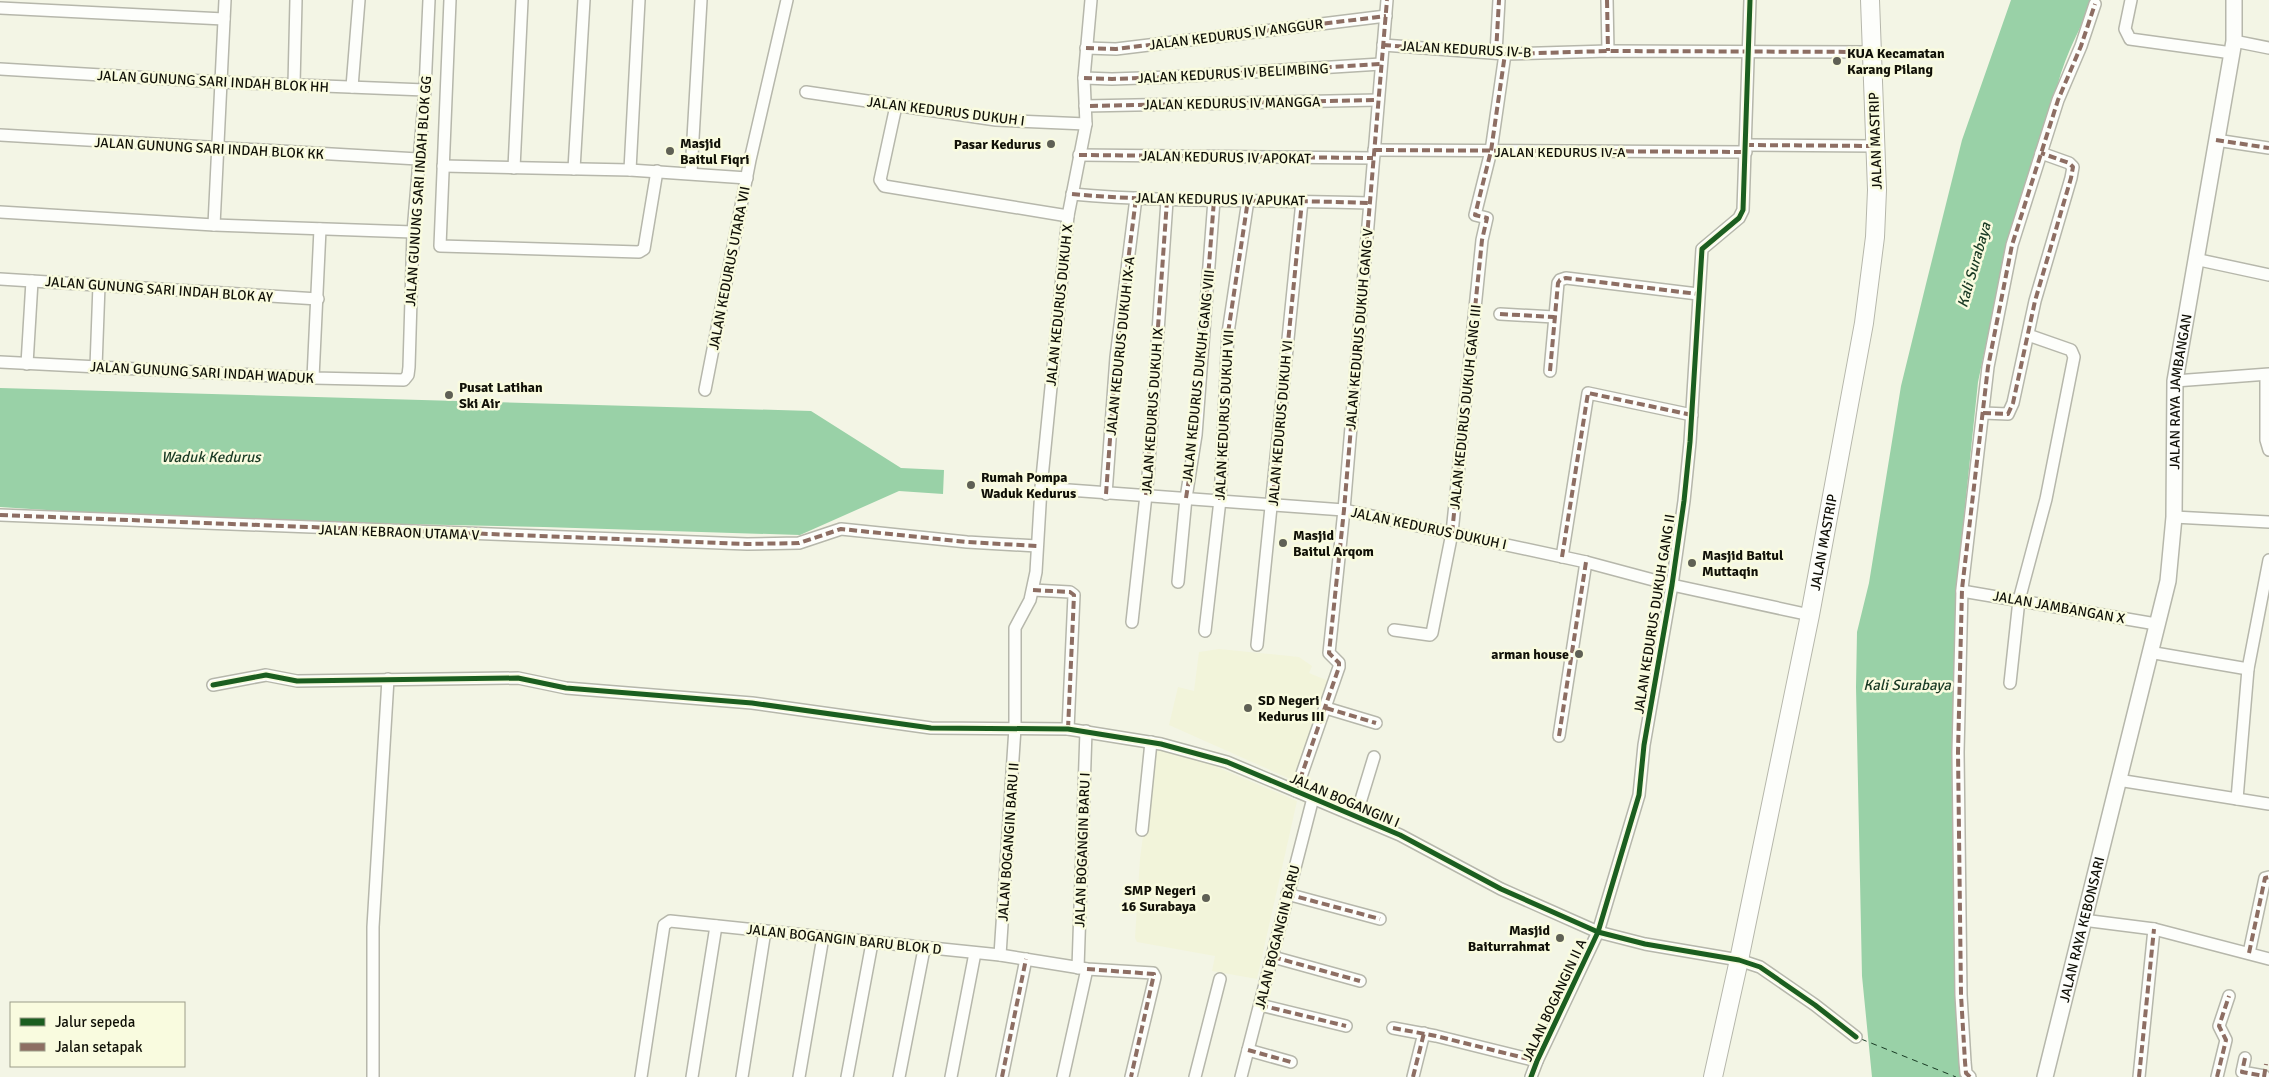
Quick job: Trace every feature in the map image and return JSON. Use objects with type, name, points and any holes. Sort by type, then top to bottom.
[{"type":"main road","name":"JALAN MASTRIP","points":[[1713,1077],[1810,615],[1864,323],[1875,237],[1877,190],[1870,0]]},
{"type":"main road","name":"JALAN RAYA JAMBANGAN","points":[[2118,780],[2168,581],[2174,516],[2175,381],[2233,47],[2234,0]]},
{"type":"main road","name":"JALAN RAYA KEBONSARI","points":[[2044,1077],[2118,780]]},
{"type":"street","points":[[214,225],[225,0]]},
{"type":"street","points":[[294,85],[296,0]]},
{"type":"street","points":[[352,87],[359,0]]},
{"type":"street","name":"JALAN GUNUNG SARI INDAH BLOK GG","points":[[404,380],[408,375],[413,232],[425,90],[429,0]]},
{"type":"street","points":[[450,0],[439,243],[441,247],[640,252],[644,249],[657,171]]},
{"type":"street","points":[[514,168],[522,0]]},
{"type":"street","points":[[574,169],[584,0]]},
{"type":"street","points":[[630,170],[639,0]]},
{"type":"street","points":[[691,173],[701,0]]},
{"type":"street","name":"JALAN KEDURUS UTARA VII","points":[[705,390],[747,178],[787,0]]},
{"type":"street","name":"JALAN KEDURUS DUKUH X","points":[[1033,590],[1068,216],[1086,124],[1084,78],[1091,0]]},
{"type":"street","name":"JALAN KEDURUS DUKUH GANG V","points":[[1326,708],[1340,667],[1340,663],[1331,657],[1329,653],[1344,510],[1373,154],[1388,0]]},
{"type":"street","points":[[1491,152],[1501,54],[1499,0]]},
{"type":"street","points":[[1607,0],[1608,51]]},
{"type":"street","name":"JALAN KEDURUS DUKUH GANG II","points":[[1598,932],[1639,795],[1644,745],[1672,585],[1684,501],[1692,414],[1702,249],[1739,218],[1743,210],[1750,0]]},
{"type":"street","points":[[2131,0],[2125,29],[2130,38],[2233,47],[2269,48]]},
{"type":"street","points":[[1970,1077],[1966,1073],[1961,995],[1958,752],[1962,591],[1993,334],[2012,245],[2058,100],[2081,46],[2095,4]]},
{"type":"street","points":[[0,8],[224,19]]},
{"type":"street","name":"JALAN KEDURUS IV ANGGUR","points":[[1086,48],[1116,49],[1386,16]]},
{"type":"street","name":"JALAN KEDURUS IV-B","points":[[1383,45],[1501,54],[1608,51],[1872,52]]},
{"type":"street","name":"JALAN KEDURUS IV BELIMBING","points":[[1084,78],[1171,77],[1382,64]]},
{"type":"street","name":"JALAN GUNUNG SARI INDAH BLOK HH","points":[[0,69],[220,82],[425,90]]},
{"type":"street","name":"JALAN KEDURUS DUKUH I","points":[[806,92],[996,120],[1086,124]]},
{"type":"street","name":"JALAN KEDURUS IV MANGGA","points":[[1085,106],[1378,100]]},
{"type":"street","points":[[896,106],[880,180],[884,186],[1068,216]]},
{"type":"street","name":"JALAN GUNUNG SARI INDAH BLOK KK","points":[[0,135],[418,159]]},
{"type":"street","points":[[2216,140],[2269,148]]},
{"type":"street","name":"JALAN KEDURUS IV-A","points":[[1373,154],[1875,146]]},
{"type":"street","name":"JALAN KEDURUS DUKUH GANG III","points":[[1394,630],[1432,633],[1452,533],[1482,240],[1487,218],[1475,215],[1491,152]]},
{"type":"street","points":[[1983,413],[2009,414],[2073,167],[2069,163],[2041,153]]},
{"type":"street","name":"JALAN KEDURUS IV APOKAT","points":[[1079,155],[1373,154]]},
{"type":"street","points":[[443,166],[657,171],[747,178]]},
{"type":"street","name":"JALAN KEDURUS IV APUKAT","points":[[1072,194],[1167,200],[1302,200],[1369,203]]},
{"type":"street","name":"JALAN KEDURUS DUKUH IX-A","points":[[1106,494],[1116,357],[1136,198]]},
{"type":"street","name":"JALAN KEDURUS DUKUH IX","points":[[1132,622],[1146,495],[1167,200]]},
{"type":"street","name":"JALAN KEDURUS DUKUH GANG VIII","points":[[1178,582],[1186,498],[1196,435],[1214,200]]},
{"type":"street","name":"JALAN KEDURUS DUKUH VII","points":[[1205,631],[1220,500],[1228,333],[1248,200]]},
{"type":"street","name":"JALAN KEDURUS DUKUH VI","points":[[1257,645],[1302,200]]},
{"type":"street","points":[[0,212],[214,225],[413,232]]},
{"type":"street","points":[[313,378],[320,229]]},
{"type":"street","points":[[2195,259],[2269,275]]},
{"type":"street","points":[[1550,371],[1554,317],[1560,280],[1566,278],[1698,294]]},
{"type":"street","name":"JALAN GUNUNG SARI INDAH BLOK AY","points":[[0,279],[318,299]]},
{"type":"street","points":[[27,364],[32,281]]},
{"type":"street","points":[[96,367],[99,285]]},
{"type":"street","points":[[1500,314],[1554,317]]},
{"type":"street","points":[[2010,683],[2019,600],[2046,499],[2074,357],[2071,350],[2028,335]]},
{"type":"street","name":"JALAN GUNUNG SARI INDAH WADUK","points":[[0,362],[313,378],[404,380]]},
{"type":"street","points":[[2175,381],[2267,374],[2266,440],[2269,450]]},
{"type":"street","points":[[1562,557],[1588,393],[1692,414]]},
{"type":"street","name":"JALAN KEDURUS DUKUH I","points":[[1042,488],[1344,510],[1586,562],[1672,585],[1810,615]]},
{"type":"street","name":"JALAN KEBRAON UTAMA V","points":[[0,515],[543,538],[747,544],[799,543],[841,529],[967,542],[1037,546]]},
{"type":"street","points":[[2174,516],[2269,522]]},
{"type":"street","points":[[2237,799],[2248,669],[2269,560]]},
{"type":"street","points":[[1559,736],[1586,562]]},
{"type":"street","points":[[1033,590],[1070,592],[1074,595],[1068,729]]},
{"type":"street","name":"JALAN BOGANGIN BARU II","points":[[1000,955],[1015,728],[1015,628],[1033,590]]},
{"type":"street","name":"JALAN JAMBANGAN X","points":[[1962,591],[2156,624]]},
{"type":"street","points":[[2149,652],[2248,669]]},
{"type":"street","name":"JALAN BOGANGIN I","points":[[213,685],[266,675],[297,681],[518,678],[566,688],[752,704],[931,728],[1068,729],[1152,742],[1227,762],[1356,816],[1400,835],[1501,889],[1598,932],[1645,944],[1739,960],[1760,968],[1856,1037]]},
{"type":"street","points":[[373,1077],[373,927],[380,679]]},
{"type":"street","points":[[1296,792],[1326,708],[1376,722]]},
{"type":"street","name":"JALAN BOGANGIN BARU I","points":[[1063,1077],[1082,968],[1086,732]]},
{"type":"street","points":[[1142,830],[1152,742]]},
{"type":"street","points":[[1356,816],[1374,757]]},
{"type":"street","points":[[2118,780],[2269,804]]},
{"type":"street","name":"JALAN BOGANGIN BARU","points":[[1241,1077],[1313,798]]},
{"type":"street","points":[[2249,954],[2265,878],[2269,877]]},
{"type":"street","points":[[1287,894],[1380,919]]},
{"type":"street","points":[[2083,920],[2154,929],[2269,959]]},
{"type":"street","name":"JALAN BOGANGIN BARU BLOK D","points":[[641,1077],[664,925],[670,921],[924,949],[1000,955],[1082,968],[1154,974],[1131,1077]]},
{"type":"street","points":[[692,1077],[716,926]]},
{"type":"street","points":[[2139,1077],[2154,929]]},
{"type":"street","points":[[742,1077],[765,931]]},
{"type":"street","name":"JALAN BOGANGIN II A","points":[[1531,1077],[1598,932]]},
{"type":"street","points":[[799,1077],[823,937]]},
{"type":"street","points":[[847,1077],[872,943]]},
{"type":"street","points":[[899,1077],[924,949]]},
{"type":"street","points":[[951,1077],[975,953]]},
{"type":"street","points":[[1273,957],[1360,981]]},
{"type":"street","points":[[1002,1077],[1026,959]]},
{"type":"street","points":[[1195,1077],[1220,979]]},
{"type":"street","points":[[2217,1077],[2226,1040],[2219,1026],[2229,996]]},
{"type":"street","points":[[1260,1005],[1346,1026]]},
{"type":"street","points":[[1393,1028],[1537,1061]]},
{"type":"street","points":[[1412,1077],[1424,1034]]},
{"type":"street","points":[[1248,1050],[1291,1062]]},
{"type":"street","points":[[2245,1058],[2242,1072],[2265,1072]]},
{"type":"shaded area","name":"SD Negeri Kedurus III","points":[[1219,649],[1299,657],[1312,666],[1309,673],[1331,682],[1297,782],[1169,725],[1178,687],[1194,691],[1199,652]]},
{"type":"shaded area","name":"SMP Negeri 16 Surabaya","points":[[1165,745],[1297,801],[1257,979],[1212,971],[1215,956],[1137,942],[1135,938],[1140,859],[1154,752]]},
{"type":"water","name":"Kali Surabaya","points":[[2011,0],[2095,0],[2065,61],[2004,259],[1978,382],[1962,536],[1954,843],[1962,1077],[1872,1077],[1862,976],[1856,687],[1857,632],[1869,583],[1901,386],[1962,140]]},
{"type":"water","name":"Waduk Kedurus","points":[[0,388],[811,411],[901,468],[944,470],[943,494],[899,491],[800,535],[544,527],[201,520],[0,507]]},
{"type":"ferry route","points":[[1861,1039],[1956,1077]]},
{"type":"marked path","points":[[1296,791],[1339,667],[1339,663],[1329,653],[1344,510],[1387,0]]},
{"type":"marked path","points":[[1496,53],[1499,0]]},
{"type":"marked path","points":[[1607,0],[1608,51]]},
{"type":"marked path","points":[[1970,1077],[1966,1073],[1961,995],[1958,752],[1962,589],[1988,367],[2012,245],[2058,100],[2081,46],[2095,4]]},
{"type":"marked path","points":[[1086,48],[1116,49],[1386,16]]},
{"type":"marked path","points":[[1383,45],[1505,54],[1608,51],[1872,52]]},
{"type":"marked path","points":[[1452,533],[1482,240],[1487,218],[1475,215],[1491,151],[1505,54]]},
{"type":"marked path","points":[[1084,78],[1171,77],[1381,64]]},
{"type":"marked path","points":[[1090,106],[1378,100]]},
{"type":"marked path","points":[[2216,140],[2269,148]]},
{"type":"marked path","points":[[1746,145],[1875,146]]},
{"type":"marked path","points":[[1374,150],[1746,152]]},
{"type":"marked path","points":[[1983,413],[2008,414],[2013,403],[2035,301],[2071,178],[2073,167],[2069,163],[2041,153]]},
{"type":"marked path","points":[[1079,155],[1373,158]]},
{"type":"marked path","points":[[1072,194],[1146,199],[1369,203]]},
{"type":"marked path","points":[[1106,494],[1116,357],[1136,198]]},
{"type":"marked path","points":[[1186,498],[1196,435],[1214,200]]},
{"type":"marked path","points":[[1220,500],[1228,333],[1248,200]]},
{"type":"marked path","points":[[1146,495],[1167,201]]},
{"type":"marked path","points":[[1272,505],[1302,201]]},
{"type":"marked path","points":[[1550,371],[1558,283],[1560,280],[1566,278],[1698,294]]},
{"type":"marked path","points":[[1500,314],[1554,317]]},
{"type":"marked path","points":[[1562,557],[1588,393],[1692,415]]},
{"type":"marked path","points":[[0,515],[747,544],[799,543],[841,529],[967,542],[1037,546]]},
{"type":"marked path","points":[[1559,736],[1586,562]]},
{"type":"marked path","points":[[1033,590],[1070,592],[1074,595],[1068,729]]},
{"type":"marked path","points":[[1326,708],[1376,723]]},
{"type":"marked path","points":[[2249,953],[2265,878],[2269,877]]},
{"type":"marked path","points":[[1287,894],[1380,919]]},
{"type":"marked path","points":[[2139,1077],[2154,929]]},
{"type":"marked path","points":[[1273,957],[1360,981]]},
{"type":"marked path","points":[[1002,1077],[1026,959]]},
{"type":"marked path","points":[[1087,969],[1154,974],[1131,1077]]},
{"type":"marked path","points":[[2217,1077],[2226,1040],[2219,1026],[2229,996]]},
{"type":"marked path","points":[[1260,1005],[1346,1026]]},
{"type":"marked path","points":[[1393,1028],[1436,1036],[1537,1061]]},
{"type":"marked path","points":[[1413,1077],[1424,1033]]},
{"type":"marked path","points":[[1248,1050],[1291,1062]]},
{"type":"marked path","points":[[2245,1058],[2242,1072],[2264,1076]]},
{"type":"marked path","points":[[2264,1077],[2266,1064]]},
{"type":"cycle path","points":[[1531,1077],[1598,932],[1639,795],[1644,745],[1672,585],[1684,501],[1690,442],[1702,249],[1739,218],[1743,210],[1750,0]]},
{"type":"cycle path","points":[[213,685],[266,675],[297,681],[518,678],[566,688],[752,703],[931,728],[1068,729],[1161,744],[1227,762],[1400,835],[1501,889],[1598,932],[1645,944],[1739,960],[1760,967],[1815,1005],[1856,1037]]},
{"type":"place","name":"KUA Kecamatan Karang Pilang","points":[[1837,61]]},
{"type":"place","name":"Pasar Kedurus","points":[[1051,144]]},
{"type":"place","name":"Masjid Baitul Fiqri","points":[[670,151]]},
{"type":"place","name":"Pusat Latihan Ski Air","points":[[449,395]]},
{"type":"place","name":"Rumah Pompa Waduk Kedurus","points":[[971,485]]},
{"type":"place","name":"Masjid Baitul Arqom","points":[[1283,543]]},
{"type":"place","name":"Masjid Baitul Muttaqin","points":[[1692,563]]},
{"type":"place","name":"arman house","points":[[1579,654]]},
{"type":"place","name":"SD Negeri Kedurus III","points":[[1248,708]]},
{"type":"place","name":"SMP Negeri 16 Surabaya","points":[[1206,898]]},
{"type":"place","name":"Masjid Baiturrahmat","points":[[1560,938]]}]
